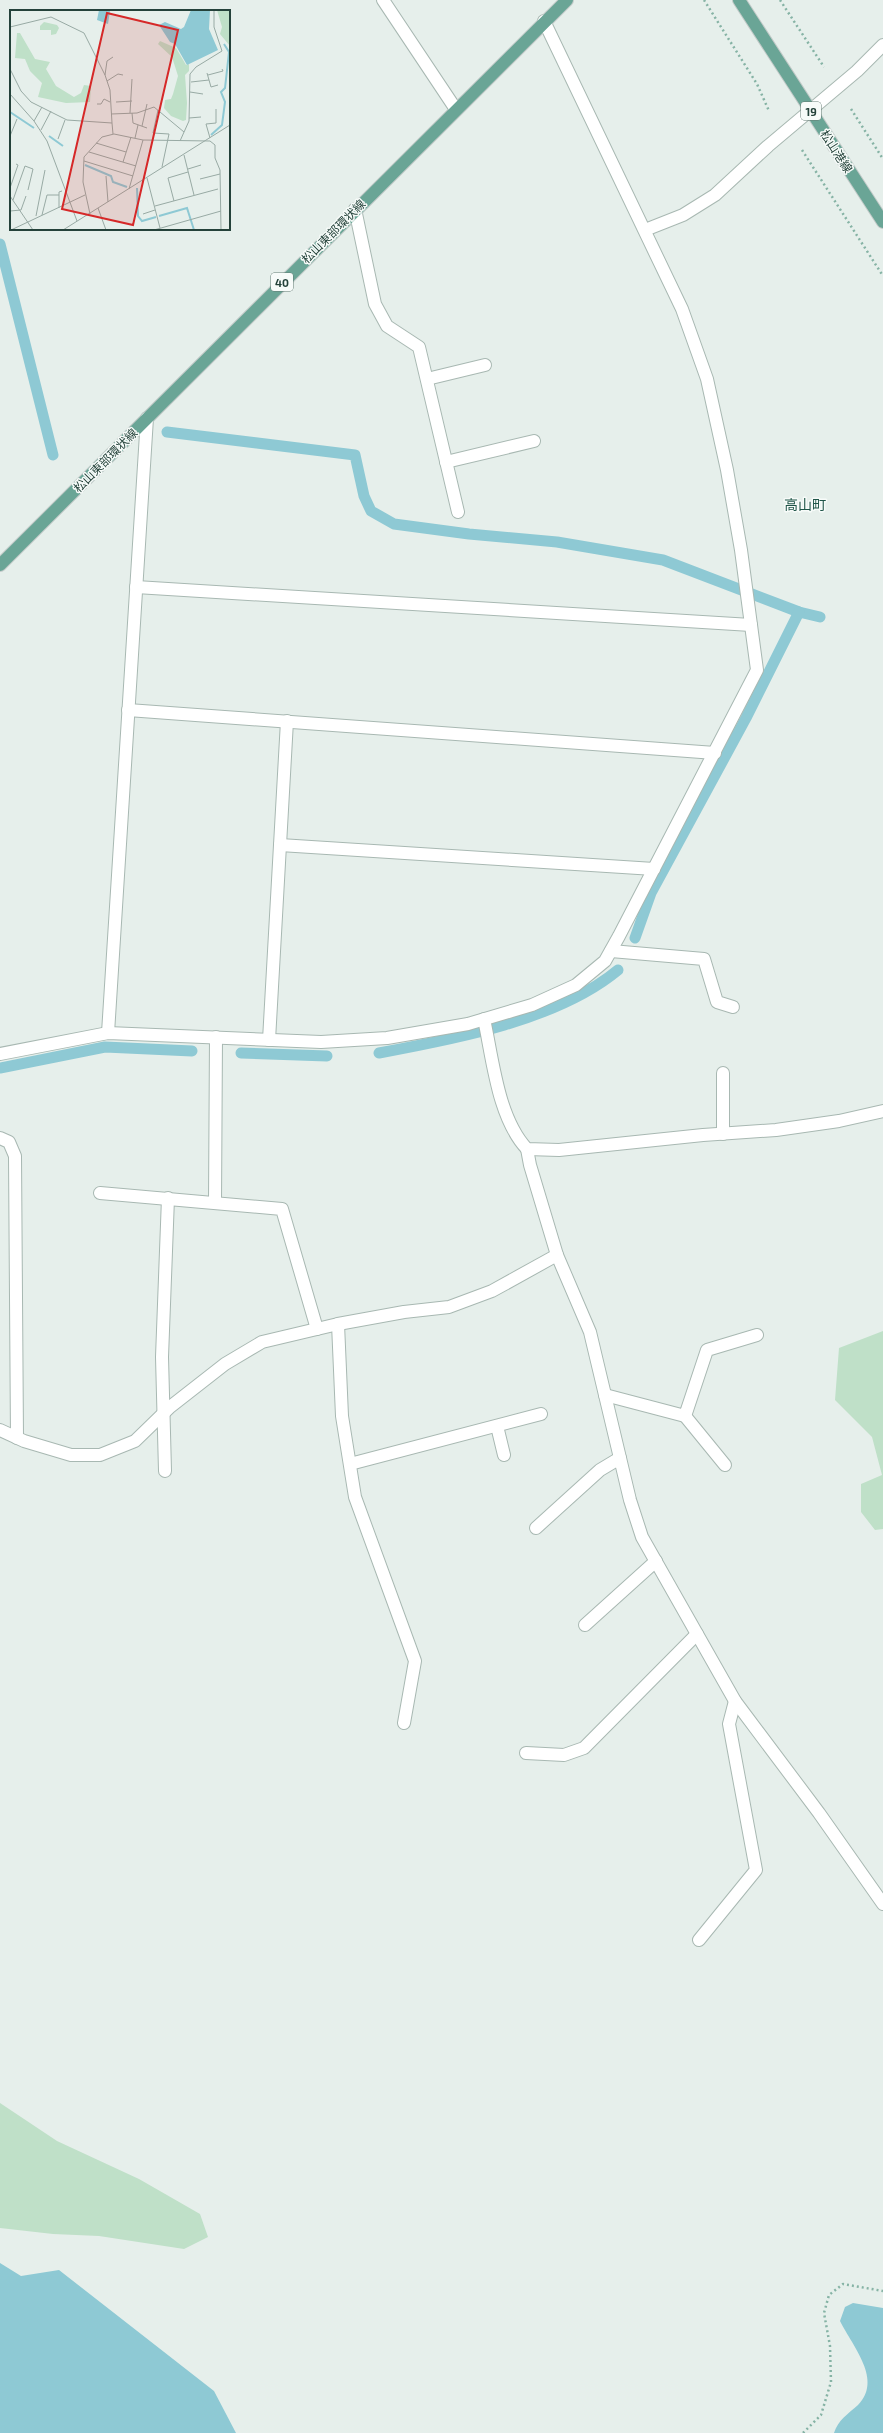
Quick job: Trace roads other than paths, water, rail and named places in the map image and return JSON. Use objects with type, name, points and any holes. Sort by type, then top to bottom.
[{"type":"main road","name":"松山東部環状線","points":[[0,565],[455,108],[567,0]]},
{"type":"main road","name":"松山港線","points":[[739,0],[883,222]]},
{"type":"street","points":[[383,0],[455,108]]},
{"type":"street","points":[[0,1054],[108,1033],[321,1042],[387,1038],[484,1019],[532,1005],[576,985],[605,961],[611,951],[757,670],[727,470],[707,379],[682,309],[544,21]]},
{"type":"street","points":[[645,230],[683,215],[715,196],[810,109],[857,71],[883,45]]},
{"type":"street","points":[[355,209],[375,304],[387,326],[419,347],[458,512]]},
{"type":"street","points":[[426,379],[485,365]]},
{"type":"street","points":[[108,1033],[147,418]]},
{"type":"street","points":[[446,462],[534,441]]},
{"type":"street","points":[[136,586],[751,625]]},
{"type":"street","points":[[128,710],[714,753]]},
{"type":"street","points":[[269,1040],[287,721]]},
{"type":"street","points":[[280,845],[654,869]]},
{"type":"street","points":[[611,951],[704,959],[717,1002],[733,1007]]},
{"type":"street","points":[[484,1019],[504,1109],[516,1137],[527,1149],[530,1165],[557,1255],[590,1332],[620,1458],[642,1536],[735,1702],[819,1813],[883,1904]]},
{"type":"street","points":[[215,1202],[216,1038]]},
{"type":"street","points":[[723,1074],[723,1134]]},
{"type":"street","points":[[527,1149],[559,1150],[776,1130],[839,1121],[883,1110]]},
{"type":"street","points":[[0,1138],[9,1142],[15,1156],[17,1438]]},
{"type":"street","points":[[100,1193],[282,1208],[317,1329]]},
{"type":"street","points":[[165,1471],[162,1356],[168,1198]]},
{"type":"street","points":[[0,1430],[17,1438],[71,1455],[100,1455],[135,1441],[164,1412],[224,1364],[262,1342],[338,1324],[404,1312],[449,1307],[492,1291],[557,1255]]},
{"type":"street","points":[[338,1324],[342,1416],[355,1497],[415,1661],[404,1723]]},
{"type":"street","points":[[685,1416],[707,1350],[757,1335]]},
{"type":"street","points":[[606,1395],[685,1416],[725,1465]]},
{"type":"street","points":[[350,1464],[541,1414]]},
{"type":"street","points":[[497,1426],[504,1455]]},
{"type":"street","points":[[536,1528],[600,1470],[620,1458]]},
{"type":"street","points":[[584,1624],[656,1561]]},
{"type":"street","points":[[526,1753],[564,1755],[584,1748],[697,1634]]},
{"type":"street","points":[[699,1940],[756,1870],[729,1724],[735,1702]]},
{"type":"water","points":[[0,2263],[21,2276],[59,2270],[214,2391],[236,2433],[0,2433]]},
{"type":"water","points":[[853,2303],[883,2308],[883,2433],[834,2433],[847,2414],[858,2405],[865,2395],[868,2385],[867,2374],[863,2363],[840,2321],[845,2307]]},
{"type":"waterway","points":[[0,244],[53,455]]},
{"type":"waterway","points":[[167,432],[355,455],[364,496],[371,511],[394,524],[469,534],[557,542],[663,560],[799,612],[820,617]]},
{"type":"waterway","points":[[635,938],[651,893],[746,718],[799,612]]},
{"type":"waterway","points":[[379,1053],[472,1034],[536,1015],[566,1002],[594,987],[618,970]]},
{"type":"waterway","points":[[0,1068],[105,1047],[192,1051]]},
{"type":"waterway","points":[[241,1053],[327,1056]]},
{"type":"district","name":"高山町","points":[[805,504]]}]
